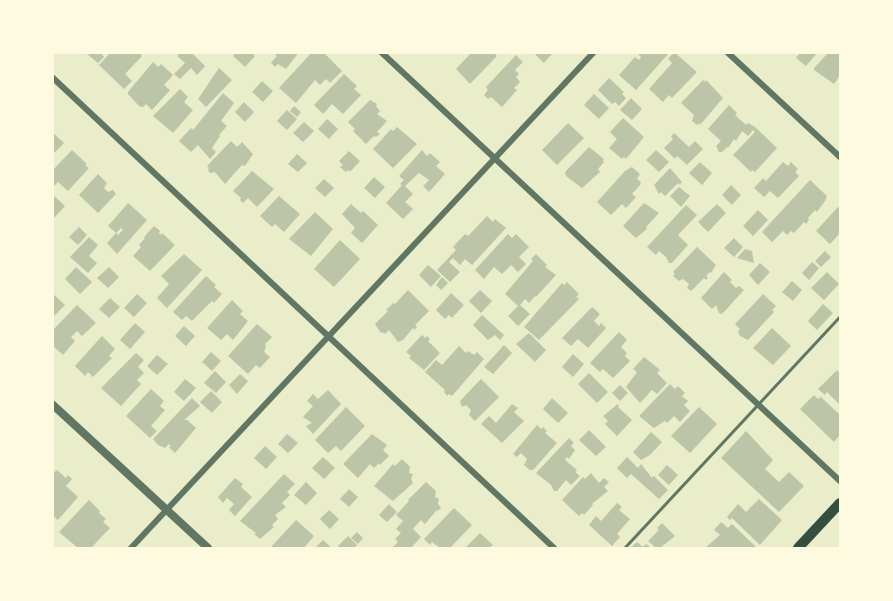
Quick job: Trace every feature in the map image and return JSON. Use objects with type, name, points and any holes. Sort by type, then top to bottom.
[{"type":"main road","points":[[798,549],[840,503]]},
{"type":"street","points":[[381,52],[840,481]]},
{"type":"street","points":[[131,549],[594,52]]},
{"type":"street","points":[[727,52],[840,158]]},
{"type":"street","points":[[52,77],[554,549]]},
{"type":"street","points":[[52,404],[208,549]]},
{"type":"lane","points":[[626,549],[840,317]]},
{"type":"building","points":[[100,52],[104,57],[98,63],[87,54]]},
{"type":"building","points":[[111,52],[139,52],[142,56],[125,74],[132,81],[124,89],[99,65]]},
{"type":"building","points":[[181,52],[191,52],[205,66],[197,75],[191,68],[180,79],[174,74],[185,63],[177,56]]},
{"type":"building","points":[[236,52],[251,52],[255,56],[245,67],[233,56]]},
{"type":"building","points":[[272,52],[299,52],[286,69],[278,64],[275,67],[271,63],[277,56]]},
{"type":"building","points":[[312,52],[323,52],[342,71],[330,83],[326,79],[320,85],[315,80],[296,103],[279,88]]},
{"type":"building","points":[[472,52],[493,52],[497,56],[470,84],[456,69]]},
{"type":"building","points":[[533,52],[550,52],[552,54],[544,63]]},
{"type":"building","points":[[636,52],[670,52],[636,90],[619,75],[635,57],[639,60],[641,57]]},
{"type":"building","points":[[674,52],[697,72],[672,98],[669,95],[663,102],[649,89],[672,63],[668,59]]},
{"type":"building","points":[[801,52],[818,52],[806,66],[796,58]]},
{"type":"building","points":[[829,52],[840,52],[840,75],[834,84],[814,70]]},
{"type":"building","points":[[516,55],[523,62],[515,70],[519,74],[516,77],[520,82],[514,88],[517,90],[502,107],[491,97],[488,99],[484,95],[488,90],[486,87]]},
{"type":"building","points":[[153,62],[158,67],[161,64],[173,75],[164,85],[170,90],[152,110],[146,104],[143,107],[139,106],[128,92]]},
{"type":"building","points":[[219,68],[232,80],[206,107],[198,99]]},
{"type":"building","points":[[344,74],[357,86],[354,89],[361,95],[343,114],[332,104],[323,114],[314,105]]},
{"type":"building","points":[[609,78],[624,92],[622,94],[626,98],[619,106],[615,102],[612,104],[598,90]]},
{"type":"building","points":[[703,80],[705,82],[706,80],[723,98],[700,125],[699,123],[697,125],[692,121],[694,115],[681,103]]},
{"type":"building","points":[[262,81],[273,91],[263,102],[252,92]]},
{"type":"building","points":[[180,89],[188,97],[184,102],[193,110],[173,133],[153,116]]},
{"type":"building","points":[[223,93],[234,103],[221,121],[227,126],[212,148],[216,152],[210,159],[198,145],[191,152],[179,141],[191,128],[193,130]]},
{"type":"building","points":[[594,94],[609,108],[599,119],[584,105]]},
{"type":"building","points":[[631,98],[642,109],[632,120],[620,110]]},
{"type":"building","points":[[370,100],[377,104],[380,111],[377,114],[387,121],[377,132],[380,134],[374,136],[366,144],[353,131],[355,129],[348,122]]},
{"type":"building","points":[[244,102],[254,112],[245,122],[235,112]]},
{"type":"building","points":[[729,105],[737,113],[735,115],[746,125],[748,123],[755,127],[777,148],[755,172],[752,170],[751,172],[733,155],[755,132],[753,130],[748,136],[742,131],[736,141],[734,139],[728,148],[719,152],[716,146],[721,141],[708,129]]},
{"type":"building","points":[[294,106],[301,112],[297,117],[290,111]]},
{"type":"building","points":[[287,110],[297,119],[287,130],[277,121]]},
{"type":"building","points":[[623,118],[644,137],[626,159],[624,157],[622,159],[609,148],[617,139],[610,132]]},
{"type":"building","points":[[327,119],[338,129],[329,139],[318,129]]},
{"type":"building","points":[[304,122],[314,131],[303,142],[293,133]]},
{"type":"building","points":[[568,123],[584,138],[557,165],[542,150]]},
{"type":"building","points":[[397,127],[417,144],[393,168],[373,149],[391,129],[393,131]]},
{"type":"building","points":[[52,132],[64,143],[52,155]]},
{"type":"building","points":[[674,133],[689,147],[695,141],[703,149],[687,165],[677,156],[675,159],[664,148],[673,139],[671,137]]},
{"type":"building","points":[[231,141],[237,147],[242,142],[253,154],[245,166],[242,165],[225,184],[215,172],[210,173],[207,166]]},
{"type":"building","points":[[589,147],[604,159],[604,162],[598,169],[600,172],[582,188],[566,176],[565,172]]},
{"type":"building","points":[[72,150],[89,168],[68,191],[58,182],[52,188],[52,171]]},
{"type":"building","points":[[422,150],[427,156],[430,153],[440,162],[436,166],[445,174],[429,192],[423,186],[429,180],[419,173],[405,186],[413,194],[405,202],[413,209],[403,219],[386,203],[402,185],[400,184],[404,180],[399,176]]},
{"type":"building","points":[[656,150],[669,162],[659,172],[646,160]]},
{"type":"building","points":[[349,151],[360,161],[350,172],[349,170],[346,172],[340,167],[343,165],[339,161]]},
{"type":"building","points":[[297,154],[307,163],[298,172],[288,164]]},
{"type":"building","points":[[700,162],[712,173],[702,185],[689,173]]},
{"type":"building","points":[[783,162],[788,166],[791,162],[798,169],[795,172],[799,176],[778,198],[770,191],[764,197],[754,188],[763,178],[766,181]]},
{"type":"building","points":[[632,167],[640,174],[637,179],[641,182],[640,185],[632,194],[636,197],[626,208],[622,204],[611,215],[597,202],[625,171]]},
{"type":"building","points":[[670,168],[682,182],[665,196],[661,192],[659,194],[654,185]]},
{"type":"building","points":[[252,171],[274,189],[257,207],[248,198],[243,203],[233,191]]},
{"type":"building","points":[[98,174],[107,183],[104,188],[108,192],[113,190],[116,194],[98,213],[79,195]]},
{"type":"building","points":[[374,177],[385,187],[375,198],[364,188]]},
{"type":"building","points":[[324,179],[334,188],[325,197],[315,188]]},
{"type":"building","points":[[810,180],[827,196],[825,201],[817,212],[815,210],[808,218],[806,224],[804,222],[794,233],[791,231],[787,235],[783,231],[772,242],[762,232]]},
{"type":"building","points":[[731,185],[741,195],[732,205],[722,195]]},
{"type":"building","points":[[679,187],[690,196],[681,207],[670,196]]},
{"type":"building","points":[[54,196],[65,206],[54,218],[52,198]]},
{"type":"building","points":[[279,196],[300,214],[284,232],[275,224],[272,227],[260,216]]},
{"type":"building","points":[[128,203],[147,220],[117,254],[107,243],[116,233],[108,226]]},
{"type":"building","points":[[644,203],[659,213],[646,227],[647,229],[636,238],[623,226]]},
{"type":"building","points":[[351,204],[361,213],[363,211],[378,225],[362,243],[351,233],[355,228],[342,214]]},
{"type":"building","points":[[717,204],[726,213],[708,232],[698,222]]},
{"type":"building","points":[[686,205],[697,215],[678,235],[688,245],[672,263],[669,263],[659,251],[656,255],[647,247]]},
{"type":"building","points":[[838,207],[840,209],[840,233],[830,244],[816,231]]},
{"type":"building","points":[[758,210],[768,220],[753,236],[743,226]]},
{"type":"building","points":[[315,212],[333,229],[311,256],[289,239]]},
{"type":"building","points":[[487,216],[493,222],[495,219],[506,228],[472,265],[465,259],[460,265],[453,258],[449,262],[460,272],[450,282],[437,270],[456,250],[453,247],[465,234],[468,236]]},
{"type":"building","points":[[154,226],[161,235],[162,233],[175,245],[150,271],[133,256],[141,247],[139,245],[144,237]]},
{"type":"building","points":[[79,227],[87,235],[78,245],[69,237]]},
{"type":"building","points":[[508,234],[512,238],[516,234],[529,247],[519,257],[526,264],[518,272],[511,265],[502,274],[494,267],[484,279],[475,270]]},
{"type":"building","points":[[89,237],[98,245],[89,256],[97,263],[88,273],[70,257]]},
{"type":"building","points":[[734,238],[743,247],[734,257],[724,248]]},
{"type":"building","points":[[340,240],[360,259],[334,287],[314,269]]},
{"type":"building","points":[[697,247],[716,265],[706,276],[708,278],[706,280],[704,278],[691,291],[687,288],[689,284],[683,279],[679,281],[673,276],[675,274],[673,272]]},
{"type":"building","points":[[745,249],[752,251],[754,263],[737,258]]},
{"type":"building","points":[[825,251],[831,257],[821,267],[815,261]]},
{"type":"building","points":[[184,254],[202,270],[167,308],[157,298],[169,284],[161,276]]},
{"type":"building","points":[[536,254],[547,265],[545,267],[556,275],[529,303],[525,299],[520,305],[530,314],[518,326],[508,316],[518,306],[505,294],[533,261],[531,259]]},
{"type":"building","points":[[812,262],[819,268],[809,280],[802,273]]},
{"type":"building","points":[[760,263],[770,272],[758,285],[749,275]]},
{"type":"building","points":[[428,265],[441,276],[431,287],[419,275]]},
{"type":"building","points":[[76,267],[92,282],[80,294],[65,279]]},
{"type":"building","points":[[109,267],[119,277],[108,288],[97,278]]},
{"type":"building","points":[[724,272],[736,288],[739,286],[744,290],[722,314],[719,313],[716,305],[712,309],[701,298]]},
{"type":"building","points":[[827,272],[839,284],[824,300],[811,288]]},
{"type":"building","points":[[206,276],[222,294],[192,321],[186,316],[182,320],[173,312]]},
{"type":"building","points":[[442,277],[448,283],[441,290],[436,285]]},
{"type":"building","points":[[792,281],[802,290],[793,301],[782,292]]},
{"type":"building","points":[[567,282],[579,294],[576,297],[579,299],[539,340],[524,327],[562,283],[564,285]]},
{"type":"building","points":[[408,290],[429,311],[415,325],[417,327],[414,330],[413,328],[403,340],[398,342],[389,330],[385,334],[381,333],[375,324],[388,311],[386,310]]},
{"type":"building","points":[[480,290],[492,301],[481,313],[469,301]]},
{"type":"building","points":[[52,293],[65,305],[52,318]]},
{"type":"building","points":[[451,293],[464,305],[452,318],[449,315],[445,319],[436,310]]},
{"type":"building","points":[[137,294],[147,303],[134,317],[124,308]]},
{"type":"building","points":[[763,294],[776,306],[772,310],[774,312],[748,340],[740,336],[738,331],[740,329],[735,324]]},
{"type":"building","points":[[110,298],[120,307],[109,318],[99,309]]},
{"type":"building","points":[[232,300],[243,311],[240,314],[248,321],[233,340],[227,334],[221,340],[207,328]]},
{"type":"building","points":[[823,304],[833,313],[817,330],[808,321]]},
{"type":"building","points":[[77,305],[96,323],[82,336],[77,331],[71,337],[75,341],[63,355],[52,345],[52,331]]},
{"type":"building","points":[[592,307],[600,314],[594,321],[606,328],[588,348],[578,339],[571,346],[562,338]]},
{"type":"building","points":[[482,315],[504,335],[500,340],[495,335],[488,340],[473,325]]},
{"type":"building","points":[[135,323],[145,332],[130,349],[120,340]]},
{"type":"building","points":[[257,324],[272,337],[265,344],[264,352],[270,357],[260,368],[256,365],[248,374],[228,356]]},
{"type":"building","points":[[184,326],[195,336],[186,346],[175,336]]},
{"type":"building","points":[[772,328],[791,346],[773,365],[753,348]]},
{"type":"building","points":[[619,332],[627,340],[621,347],[627,353],[625,356],[630,361],[613,378],[603,369],[600,372],[590,363]]},
{"type":"building","points":[[529,333],[546,350],[535,362],[516,344]]},
{"type":"building","points":[[422,335],[430,339],[428,341],[440,353],[424,370],[409,358],[411,356],[406,352]]},
{"type":"building","points":[[102,336],[115,349],[109,356],[112,358],[93,377],[88,372],[85,376],[75,366]]},
{"type":"building","points":[[504,345],[512,353],[493,374],[484,367]]},
{"type":"building","points":[[459,346],[466,353],[468,351],[474,355],[477,352],[484,359],[452,396],[449,394],[447,396],[445,390],[425,372],[436,360],[442,365]]},
{"type":"building","points":[[211,352],[221,361],[212,371],[202,362]]},
{"type":"building","points":[[136,353],[144,360],[138,367],[144,373],[137,380],[141,384],[121,406],[101,388]]},
{"type":"building","points":[[573,354],[584,364],[573,377],[562,367]]},
{"type":"building","points":[[157,355],[168,364],[157,375],[147,366]]},
{"type":"building","points":[[644,357],[660,370],[657,373],[667,383],[657,394],[652,390],[640,403],[626,387],[637,372],[633,369]]},
{"type":"building","points":[[837,370],[840,374],[840,405],[827,392],[825,395],[818,389]]},
{"type":"building","points":[[215,371],[226,382],[216,393],[204,383]]},
{"type":"building","points":[[589,373],[608,392],[597,403],[578,384]]},
{"type":"building","points":[[240,374],[248,381],[237,394],[229,385]]},
{"type":"building","points":[[185,379],[196,388],[184,401],[174,392]]},
{"type":"building","points":[[481,379],[499,397],[475,421],[469,415],[471,410],[466,405],[462,407],[460,401]]},
{"type":"building","points":[[670,384],[675,389],[678,386],[685,393],[682,396],[688,401],[684,405],[690,411],[680,422],[674,416],[667,423],[665,421],[654,428],[639,416]]},
{"type":"building","points":[[620,385],[628,393],[620,401],[612,393]]},
{"type":"building","points":[[151,389],[164,401],[160,406],[165,410],[151,426],[157,431],[150,438],[126,416]]},
{"type":"building","points":[[328,390],[341,404],[313,434],[306,426],[312,423],[303,417],[313,406],[307,401],[313,394],[318,399]]},
{"type":"building","points":[[211,391],[222,402],[212,413],[200,402]]},
{"type":"building","points":[[814,395],[818,399],[821,397],[840,415],[840,435],[834,442],[800,409]]},
{"type":"building","points":[[192,398],[200,406],[184,420],[196,428],[175,453],[169,444],[165,448],[158,445],[153,439]]},
{"type":"building","points":[[552,398],[568,413],[558,423],[543,409]]},
{"type":"building","points":[[512,404],[518,408],[514,412],[524,421],[502,443],[481,424],[489,416],[496,423]]},
{"type":"building","points":[[618,404],[618,407],[632,420],[617,436],[605,424],[608,421],[603,416]]},
{"type":"building","points":[[346,407],[365,426],[341,451],[336,446],[328,453],[315,440]]},
{"type":"building","points":[[699,407],[717,424],[690,453],[671,436]]},
{"type":"building","points":[[537,425],[541,429],[543,427],[547,431],[545,433],[557,443],[533,470],[530,470],[524,465],[527,459],[521,453],[517,457],[513,454]]},
{"type":"building","points":[[589,430],[606,447],[596,456],[579,440]]},
{"type":"building","points":[[746,431],[773,460],[765,469],[779,482],[789,472],[804,486],[779,512],[721,458]]},
{"type":"building","points":[[651,432],[662,442],[650,455],[641,460],[633,452]]},
{"type":"building","points":[[287,434],[298,443],[288,453],[278,444]]},
{"type":"building","points":[[372,434],[387,445],[383,450],[389,456],[374,468],[370,464],[358,478],[343,464]]},
{"type":"building","points":[[569,438],[574,443],[571,446],[575,450],[569,459],[567,457],[565,460],[577,470],[575,472],[580,476],[571,485],[566,480],[557,491],[554,491],[551,485],[536,473]]},
{"type":"building","points":[[265,446],[277,457],[266,469],[254,458]]},
{"type":"building","points":[[323,457],[335,468],[324,479],[312,468]]},
{"type":"building","points":[[627,457],[638,468],[641,464],[652,478],[654,476],[668,490],[659,499],[631,474],[627,478],[617,468]]},
{"type":"building","points":[[402,459],[410,467],[409,473],[413,474],[411,479],[413,483],[393,501],[374,486],[393,464],[395,466]]},
{"type":"building","points":[[667,465],[678,475],[669,485],[658,475]]},
{"type":"building","points":[[57,470],[66,478],[68,475],[72,479],[66,486],[78,497],[58,520],[52,515],[52,474]]},
{"type":"building","points":[[591,473],[599,483],[604,478],[609,482],[604,487],[608,491],[592,504],[584,515],[582,513],[579,516],[562,500],[583,477],[585,479]]},
{"type":"building","points":[[284,474],[295,484],[287,492],[290,495],[282,503],[286,507],[275,515],[278,519],[272,525],[274,527],[260,539],[240,521]]},
{"type":"building","points":[[235,478],[243,484],[241,487],[252,497],[235,516],[229,510],[234,504],[227,498],[223,503],[218,497]]},
{"type":"building","points":[[306,482],[317,493],[306,505],[294,495]]},
{"type":"building","points":[[426,482],[436,491],[435,497],[439,499],[441,509],[436,511],[425,524],[421,520],[413,529],[421,537],[411,548],[392,548],[398,542],[395,539],[401,533],[396,529],[403,521],[396,515]]},
{"type":"building","points":[[349,489],[358,497],[349,507],[340,499]]},
{"type":"building","points":[[759,499],[782,520],[760,545],[732,518],[730,520],[727,517],[738,504],[746,512]]},
{"type":"building","points":[[89,500],[106,519],[103,522],[110,528],[91,548],[78,548],[59,532]]},
{"type":"building","points":[[617,503],[622,507],[619,510],[630,519],[617,534],[620,537],[612,546],[589,525],[596,516],[601,521]]},
{"type":"building","points":[[389,504],[397,512],[387,522],[379,515]]},
{"type":"building","points":[[454,508],[472,525],[450,548],[440,548],[432,542],[430,545],[424,539]]},
{"type":"building","points":[[329,510],[339,519],[330,529],[320,519]]},
{"type":"building","points":[[296,520],[314,536],[304,548],[270,548]]},
{"type":"building","points":[[721,522],[728,528],[732,524],[756,547],[705,548],[720,535],[714,530]]},
{"type":"building","points":[[662,523],[675,536],[660,548],[656,548],[648,541],[659,530],[657,528]]},
{"type":"building","points":[[357,532],[363,538],[358,544],[351,538]]},
{"type":"building","points":[[480,533],[493,545],[489,548],[465,548]]},
{"type":"building","points":[[348,536],[357,545],[354,548],[339,548],[338,546]]},
{"type":"building","points":[[323,540],[332,548],[315,548]]},
{"type":"building","points":[[637,542],[643,547],[646,544],[651,548],[630,548]]}]
